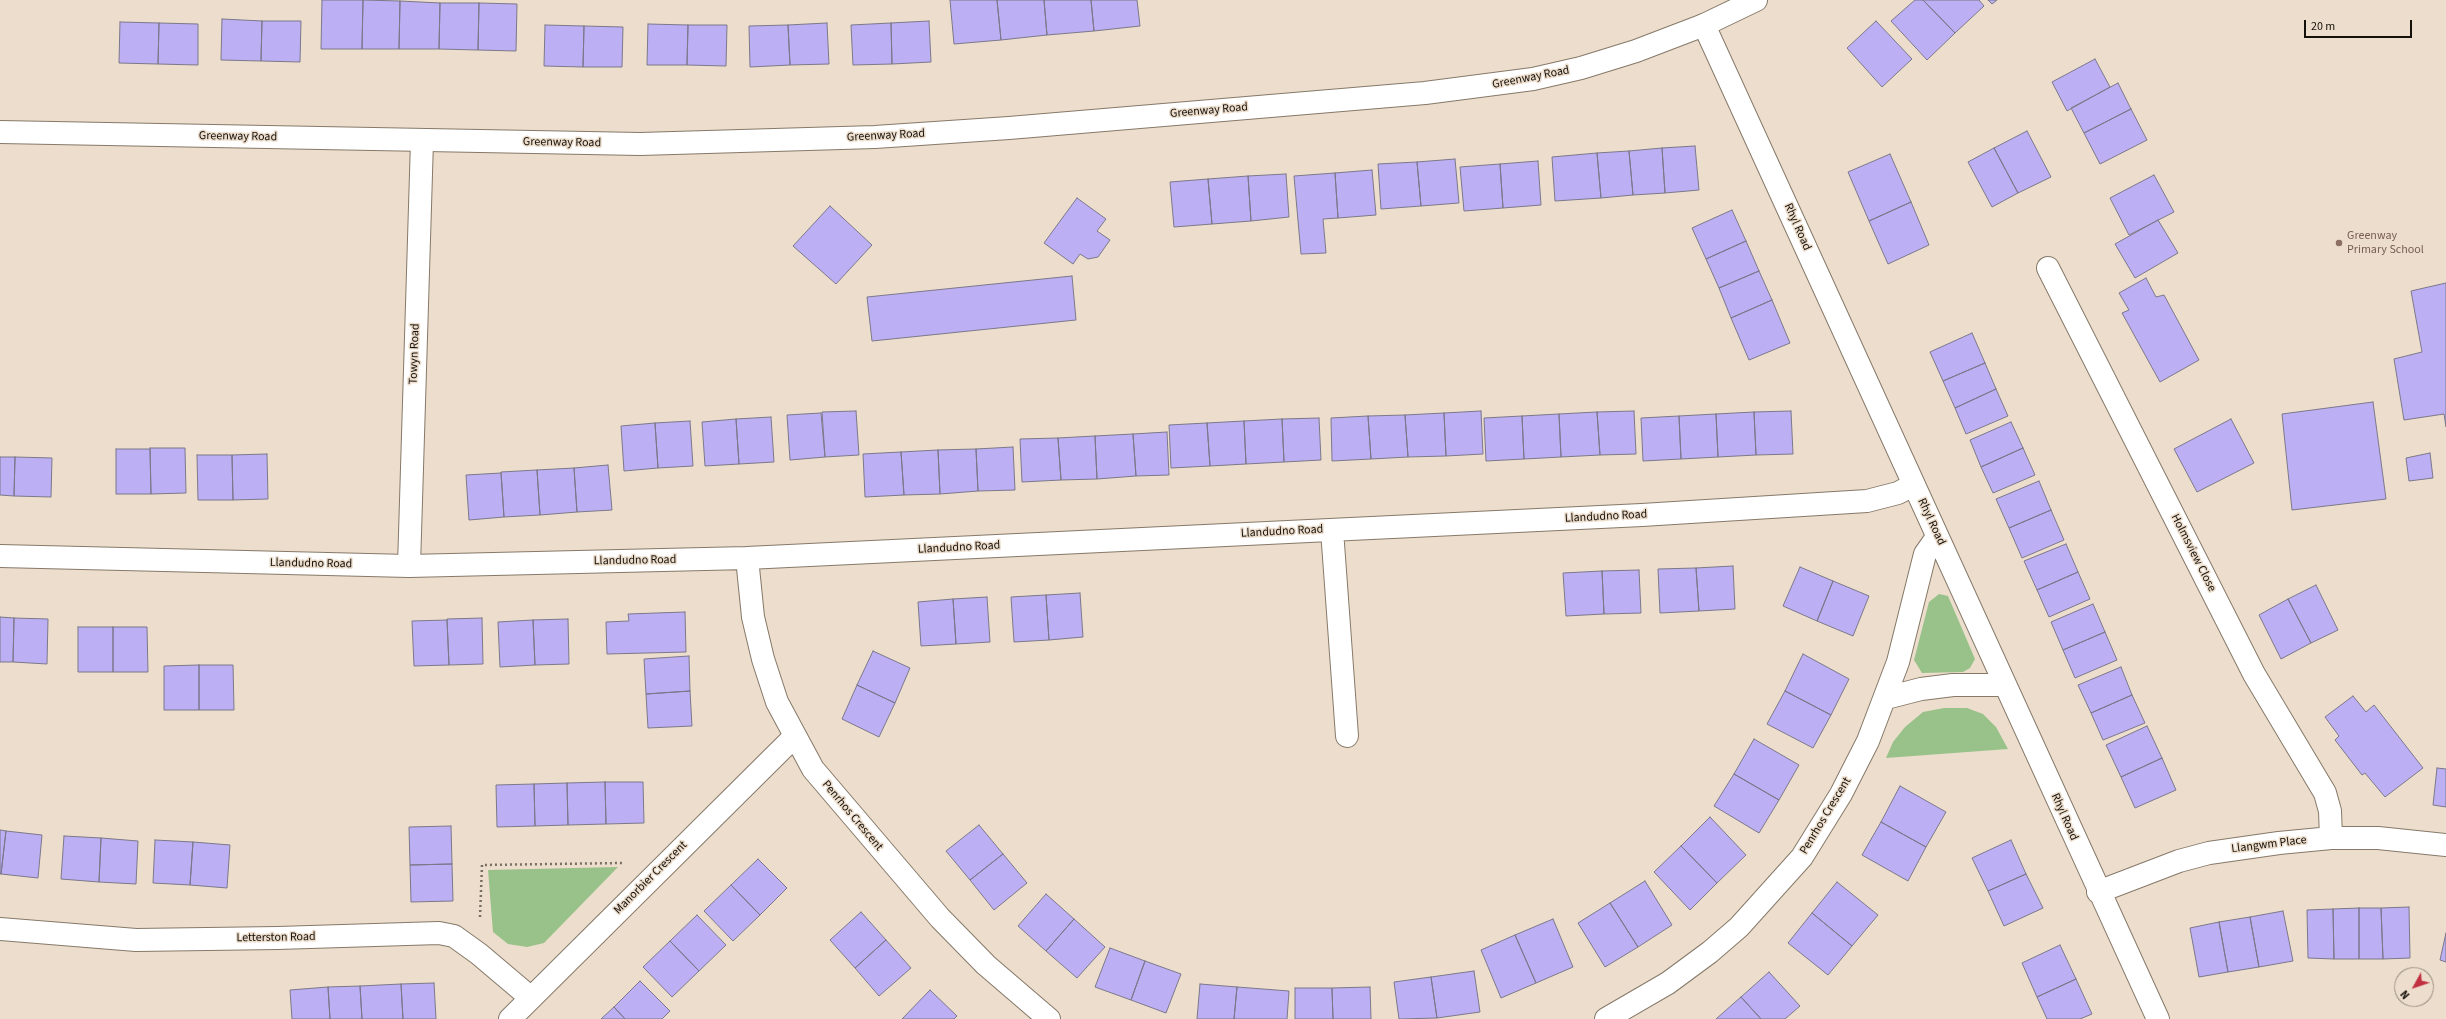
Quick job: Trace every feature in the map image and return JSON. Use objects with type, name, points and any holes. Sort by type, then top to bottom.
[{"type":"street","name":"Greenway Road","points":[[0,132],[640,144],[867,138],[1016,128],[1494,86],[1581,68],[1704,25],[1756,0]]},
{"type":"street","name":"Rhyl Road","points":[[1704,25],[2098,892],[2158,1019]]},
{"type":"street","name":"Towyn Road","points":[[409,566],[422,141]]},
{"type":"street","name":"Holmsview Close","points":[[2048,268],[2254,674],[2325,793],[2330,811],[2331,838]]},
{"type":"street","name":"Llandudno Road","points":[[0,556],[409,566],[747,558],[1642,515],[1867,501],[1898,493],[1914,485]]},
{"type":"street","points":[[1332,530],[1347,736]]},
{"type":"street","name":"Penrhos Crescent","points":[[1606,1019],[1668,983],[1710,952],[1739,927],[1802,857],[1818,833],[1857,765],[1886,698],[1907,629],[1925,554],[1937,537]]},
{"type":"street","name":"Penrhos Crescent","points":[[747,558],[753,617],[763,658],[777,702],[794,737],[813,769],[834,796],[940,918],[986,965],[1049,1019]]},
{"type":"street","points":[[1886,698],[1916,690],[1953,685],[2005,686]]},
{"type":"street","name":"Manorbier Crescent","points":[[510,1019],[794,737]]},
{"type":"street","name":"Llangwm Place","points":[[2098,892],[2179,861],[2209,853],[2331,838],[2378,838],[2446,845]]},
{"type":"street","name":"Letterston Road","points":[[0,929],[136,940],[278,938],[439,933],[454,936],[479,954],[530,998]]},
{"type":"path","points":[[479,954],[482,865],[668,862]]},
{"type":"green space","points":[[1939,594],[1948,596],[1975,659],[1970,668],[1963,672],[1922,673],[1914,660],[1929,602]]},
{"type":"green space","points":[[1944,708],[1967,708],[1983,714],[1996,727],[2008,749],[1886,758],[1893,742],[1905,727],[1923,712]]},
{"type":"green space","points":[[618,867],[544,943],[527,947],[508,944],[493,932],[488,870]]},
{"type":"building","points":[[322,0],[363,0],[362,49],[321,49]]},
{"type":"building","points":[[363,0],[400,1],[399,49],[362,49]]},
{"type":"building","points":[[950,0],[997,0],[1001,40],[954,44]]},
{"type":"building","points":[[997,0],[1044,0],[1047,35],[1001,40]]},
{"type":"building","points":[[1044,0],[1091,0],[1094,31],[1047,35]]},
{"type":"building","points":[[1091,0],[1137,0],[1140,26],[1094,31]]},
{"type":"building","points":[[1915,0],[1923,0],[1955,33],[1927,60],[1891,21]]},
{"type":"building","points":[[1923,0],[1979,0],[1984,6],[1955,33]]},
{"type":"building","points":[[1988,0],[1997,0],[1992,4]]},
{"type":"building","points":[[400,1],[440,3],[439,49],[399,49]]},
{"type":"building","points":[[440,3],[479,3],[478,50],[439,49]]},
{"type":"building","points":[[479,3],[517,4],[516,51],[478,50]]},
{"type":"building","points":[[222,19],[262,21],[261,61],[221,60]]},
{"type":"building","points":[[262,21],[301,21],[300,62],[261,61]]},
{"type":"building","points":[[929,21],[931,62],[892,64],[891,23]]},
{"type":"building","points":[[1876,21],[1912,59],[1882,87],[1847,48]]},
{"type":"building","points":[[120,22],[159,23],[158,64],[119,63]]},
{"type":"building","points":[[159,23],[198,24],[198,65],[158,64]]},
{"type":"building","points":[[827,23],[829,64],[790,65],[788,25]]},
{"type":"building","points":[[891,23],[892,64],[853,65],[851,25]]},
{"type":"building","points":[[648,24],[688,25],[687,65],[647,65]]},
{"type":"building","points":[[545,25],[584,26],[583,67],[544,66]]},
{"type":"building","points":[[688,25],[727,25],[726,66],[687,65]]},
{"type":"building","points":[[788,25],[790,65],[750,67],[749,26]]},
{"type":"building","points":[[584,26],[623,27],[622,67],[583,67]]},
{"type":"building","points":[[2095,59],[2110,87],[2067,111],[2052,82]]},
{"type":"building","points":[[2118,83],[2131,109],[2084,133],[2071,108]]},
{"type":"building","points":[[2131,109],[2147,140],[2100,164],[2084,133]]},
{"type":"building","points":[[2027,131],[2051,177],[2018,193],[1994,148]]},
{"type":"building","points":[[1695,146],[1699,190],[1665,193],[1662,148]]},
{"type":"building","points":[[1662,148],[1665,193],[1633,195],[1629,151]]},
{"type":"building","points":[[1994,148],[2018,193],[1992,207],[1968,162]]},
{"type":"building","points":[[1629,151],[1633,195],[1601,198],[1597,153]]},
{"type":"building","points":[[1597,153],[1601,198],[1555,201],[1552,157]]},
{"type":"building","points":[[1890,154],[1911,202],[1869,221],[1848,172]]},
{"type":"building","points":[[1455,159],[1459,203],[1421,206],[1417,162]]},
{"type":"building","points":[[1538,161],[1541,205],[1503,208],[1500,164]]},
{"type":"building","points":[[1417,162],[1421,206],[1381,209],[1378,164]]},
{"type":"building","points":[[1500,164],[1503,208],[1464,211],[1460,167]]},
{"type":"building","points":[[1372,170],[1376,215],[1338,218],[1335,173]]},
{"type":"building","points":[[1335,173],[1338,218],[1323,219],[1326,253],[1301,254],[1294,176]]},
{"type":"building","points":[[1286,174],[1289,217],[1251,221],[1248,176]]},
{"type":"building","points":[[2154,175],[2174,212],[2129,235],[2110,198]]},
{"type":"building","points":[[1248,176],[1251,221],[1212,224],[1208,179]]},
{"type":"building","points":[[1208,179],[1212,224],[1174,227],[1170,182]]},
{"type":"building","points":[[1077,198],[1106,219],[1097,231],[1110,240],[1098,257],[1088,259],[1080,254],[1073,264],[1044,243]]},
{"type":"building","points":[[1911,202],[1929,245],[1888,264],[1869,221]]},
{"type":"building","points":[[830,206],[872,245],[836,284],[793,246]]},
{"type":"building","points":[[1732,210],[1746,241],[1706,259],[1692,228]]},
{"type":"building","points":[[2158,220],[2178,253],[2135,278],[2115,244]]},
{"type":"building","points":[[1746,241],[1759,271],[1719,288],[1706,259]]},
{"type":"building","points":[[1759,271],[1772,300],[1731,318],[1719,288]]},
{"type":"building","points":[[1072,276],[1076,320],[872,341],[867,297]]},
{"type":"building","points":[[2146,278],[2156,297],[2164,295],[2199,360],[2160,382],[2122,313],[2129,310],[2119,293]]},
{"type":"building","points":[[2446,283],[2446,427],[2444,414],[2404,420],[2394,359],[2422,352],[2411,291]]},
{"type":"building","points":[[1772,300],[1790,343],[1749,360],[1731,318]]},
{"type":"building","points":[[1972,333],[1985,363],[1943,381],[1930,352]]},
{"type":"building","points":[[1985,363],[1996,389],[1955,408],[1943,381]]},
{"type":"building","points":[[1996,389],[2008,416],[1966,434],[1955,408]]},
{"type":"building","points":[[2373,402],[2386,499],[2292,510],[2282,414]]},
{"type":"building","points":[[856,411],[859,455],[825,457],[822,412]]},
{"type":"building","points":[[1481,411],[1483,454],[1446,456],[1444,413]]},
{"type":"building","points":[[1634,411],[1636,454],[1600,455],[1597,412]]},
{"type":"building","points":[[1791,411],[1793,454],[1756,455],[1754,412]]},
{"type":"building","points":[[1597,412],[1600,455],[1561,457],[1559,414]]},
{"type":"building","points":[[1754,412],[1756,455],[1718,457],[1716,414]]},
{"type":"building","points":[[821,413],[825,457],[790,460],[787,415]]},
{"type":"building","points":[[1444,413],[1446,456],[1408,457],[1405,415]]},
{"type":"building","points":[[1559,414],[1561,457],[1524,459],[1522,416]]},
{"type":"building","points":[[1716,414],[1718,457],[1681,459],[1679,416]]},
{"type":"building","points":[[1405,415],[1408,457],[1371,459],[1368,416]]},
{"type":"building","points":[[1368,416],[1371,459],[1332,461],[1331,418]]},
{"type":"building","points":[[1522,416],[1524,459],[1486,461],[1484,418]]},
{"type":"building","points":[[1679,416],[1681,459],[1643,461],[1641,418]]},
{"type":"building","points":[[771,417],[774,462],[739,464],[736,419]]},
{"type":"building","points":[[1319,418],[1321,460],[1284,462],[1282,419]]},
{"type":"building","points":[[736,419],[739,464],[705,466],[702,422]]},
{"type":"building","points":[[1282,419],[1284,462],[1246,464],[1244,421]]},
{"type":"building","points":[[2231,419],[2254,463],[2197,492],[2174,449]]},
{"type":"building","points":[[690,421],[693,466],[658,468],[655,423]]},
{"type":"building","points":[[1244,421],[1246,464],[1210,466],[1207,423]]},
{"type":"building","points":[[2011,422],[2023,448],[1981,467],[1970,440]]},
{"type":"building","points":[[655,423],[658,468],[624,471],[621,426]]},
{"type":"building","points":[[1207,423],[1210,466],[1171,468],[1169,425]]},
{"type":"building","points":[[1167,432],[1169,475],[1136,476],[1133,434]]},
{"type":"building","points":[[1133,434],[1136,476],[1097,479],[1095,436]]},
{"type":"building","points":[[1095,436],[1097,479],[1061,480],[1058,438]]},
{"type":"building","points":[[1058,438],[1061,480],[1022,482],[1020,439]]},
{"type":"building","points":[[1013,447],[1015,490],[978,491],[976,449]]},
{"type":"building","points":[[150,448],[185,448],[186,493],[151,494]]},
{"type":"building","points":[[2023,448],[2035,475],[1993,493],[1981,467]]},
{"type":"building","points":[[116,449],[150,449],[151,494],[116,494]]},
{"type":"building","points":[[976,449],[978,491],[940,494],[938,450]]},
{"type":"building","points":[[938,450],[940,494],[904,495],[901,452]]},
{"type":"building","points":[[901,452],[904,495],[865,497],[863,454]]},
{"type":"building","points":[[2430,453],[2433,478],[2409,481],[2406,458]]},
{"type":"building","points":[[267,454],[268,499],[233,500],[232,455]]},
{"type":"building","points":[[197,455],[232,455],[233,500],[198,500]]},
{"type":"building","points":[[0,457],[15,457],[14,496],[0,495]]},
{"type":"building","points":[[15,457],[52,458],[51,497],[14,496]]},
{"type":"building","points":[[608,465],[612,510],[577,512],[574,468]]},
{"type":"building","points":[[574,468],[577,512],[540,515],[537,470]]},
{"type":"building","points":[[537,470],[540,515],[504,517],[501,472]]},
{"type":"building","points":[[501,473],[504,517],[469,520],[466,475]]},
{"type":"building","points":[[2039,481],[2051,510],[2009,528],[1996,499]]},
{"type":"building","points":[[2051,510],[2064,540],[2022,558],[2009,528]]},
{"type":"building","points":[[2066,544],[2078,572],[2037,590],[2024,561]]},
{"type":"building","points":[[1733,566],[1735,609],[1699,611],[1696,568]]},
{"type":"building","points":[[1800,567],[1833,581],[1817,621],[1783,606]]},
{"type":"building","points":[[1696,568],[1699,611],[1660,613],[1658,569]]},
{"type":"building","points":[[1639,570],[1641,613],[1604,614],[1602,571]]},
{"type":"building","points":[[1602,571],[1604,614],[1566,616],[1563,573]]},
{"type":"building","points":[[2078,572],[2090,599],[2049,617],[2037,590]]},
{"type":"building","points":[[1833,581],[1869,596],[1853,636],[1817,621]]},
{"type":"building","points":[[2316,585],[2338,630],[2311,643],[2288,599]]},
{"type":"building","points":[[1080,593],[1083,637],[1049,640],[1046,595]]},
{"type":"building","points":[[1046,595],[1049,640],[1014,642],[1011,597]]},
{"type":"building","points":[[987,597],[990,642],[956,644],[953,599]]},
{"type":"building","points":[[953,599],[956,644],[921,646],[918,602]]},
{"type":"building","points":[[2288,599],[2311,643],[2281,659],[2259,615]]},
{"type":"building","points":[[2093,604],[2105,632],[2063,650],[2051,622]]},
{"type":"building","points":[[685,612],[686,652],[607,654],[606,622],[629,621],[628,614]]},
{"type":"building","points":[[0,617],[14,618],[13,662],[0,662]]},
{"type":"building","points":[[14,618],[48,619],[47,664],[13,662]]},
{"type":"building","points":[[482,618],[483,664],[449,665],[447,619]]},
{"type":"building","points":[[568,619],[569,664],[535,665],[533,620]]},
{"type":"building","points":[[447,620],[449,665],[414,666],[412,621]]},
{"type":"building","points":[[533,620],[535,665],[500,667],[498,622]]},
{"type":"building","points":[[78,627],[113,627],[113,672],[78,672]]},
{"type":"building","points":[[113,627],[147,627],[148,672],[113,672]]},
{"type":"building","points":[[2105,632],[2117,660],[2075,678],[2063,650]]},
{"type":"building","points":[[873,651],[910,668],[895,703],[857,685]]},
{"type":"building","points":[[1803,654],[1849,679],[1831,715],[1785,691]]},
{"type":"building","points":[[689,656],[690,691],[646,694],[644,659]]},
{"type":"building","points":[[199,665],[199,710],[164,710],[164,666]]},
{"type":"building","points":[[199,665],[233,665],[234,710],[199,710]]},
{"type":"building","points":[[2121,667],[2132,695],[2091,713],[2078,685]]},
{"type":"building","points":[[857,685],[895,703],[879,737],[842,719]]},
{"type":"building","points":[[690,691],[692,726],[648,728],[646,694]]},
{"type":"building","points":[[1785,691],[1831,715],[1813,748],[1767,724]]},
{"type":"building","points":[[2132,695],[2145,723],[2103,740],[2091,713]]},
{"type":"building","points":[[2353,696],[2366,712],[2374,705],[2423,768],[2385,797],[2365,773],[2362,775],[2335,740],[2339,736],[2325,717]]},
{"type":"building","points":[[2147,726],[2162,758],[2121,777],[2106,745]]},
{"type":"building","points":[[1754,739],[1799,765],[1779,800],[1734,774]]},
{"type":"building","points":[[2162,758],[2176,790],[2135,808],[2121,777]]},
{"type":"building","points":[[2437,768],[2446,769],[2446,807],[2433,805]]},
{"type":"building","points":[[1734,774],[1779,800],[1759,833],[1714,806]]},
{"type":"building","points":[[605,782],[643,782],[644,823],[606,824]]},
{"type":"building","points":[[605,782],[606,824],[568,825],[567,783]]},
{"type":"building","points":[[567,783],[568,825],[535,826],[534,784]]},
{"type":"building","points":[[534,784],[535,826],[497,827],[496,785]]},
{"type":"building","points":[[1900,786],[1946,812],[1926,847],[1881,822]]},
{"type":"building","points":[[1710,817],[1746,855],[1717,883],[1681,846]]},
{"type":"building","points":[[1881,822],[1926,847],[1908,881],[1862,855]]},
{"type":"building","points":[[979,825],[1003,854],[970,880],[946,851]]},
{"type":"building","points":[[451,826],[452,864],[410,865],[409,827]]},
{"type":"building","points":[[0,830],[6,831],[1,874],[0,874]]},
{"type":"building","points":[[6,831],[42,835],[38,878],[1,874]]},
{"type":"building","points":[[64,836],[101,838],[99,882],[61,879]]},
{"type":"building","points":[[101,838],[138,841],[136,884],[99,882]]},
{"type":"building","points":[[155,840],[193,842],[190,885],[153,883]]},
{"type":"building","points":[[2011,840],[2026,874],[1988,891],[1972,858]]},
{"type":"building","points":[[193,842],[230,845],[227,888],[190,885]]},
{"type":"building","points":[[1681,846],[1717,883],[1690,910],[1654,872]]},
{"type":"building","points":[[1003,854],[1027,883],[994,910],[970,880]]},
{"type":"building","points":[[758,859],[787,888],[760,915],[731,885]]},
{"type":"building","points":[[452,864],[453,901],[411,902],[410,865]]},
{"type":"building","points":[[2026,874],[2043,908],[2004,926],[1988,891]]},
{"type":"building","points":[[1645,881],[1672,925],[1638,947],[1610,903]]},
{"type":"building","points":[[1837,882],[1878,915],[1852,946],[1812,913]]},
{"type":"building","points":[[731,885],[760,915],[733,941],[704,911]]},
{"type":"building","points":[[1046,894],[1074,919],[1046,951],[1018,926]]},
{"type":"building","points":[[1610,903],[1638,947],[1605,967],[1578,923]]},
{"type":"building","points":[[2409,907],[2410,958],[2383,959],[2381,908]]},
{"type":"building","points":[[2359,908],[2359,959],[2334,959],[2333,909]]},
{"type":"building","points":[[2359,908],[2381,908],[2383,959],[2359,959]]},
{"type":"building","points":[[2333,909],[2334,959],[2308,958],[2307,910]]},
{"type":"building","points":[[2283,911],[2293,961],[2259,967],[2250,917]]},
{"type":"building","points":[[861,912],[886,940],[855,968],[830,940]]},
{"type":"building","points":[[1812,913],[1852,946],[1828,975],[1788,943]]},
{"type":"building","points":[[697,915],[726,945],[699,971],[670,941]]},
{"type":"building","points":[[2250,917],[2259,967],[2228,972],[2219,922]]},
{"type":"building","points":[[1074,919],[1105,947],[1077,978],[1046,951]]},
{"type":"building","points":[[1553,919],[1573,967],[1536,983],[1515,935]]},
{"type":"building","points":[[2219,922],[2228,972],[2199,977],[2190,928]]},
{"type":"building","points":[[2446,933],[2446,962],[2440,960]]},
{"type":"building","points":[[1515,935],[1536,983],[1501,998],[1481,950]]},
{"type":"building","points":[[886,940],[911,968],[879,996],[855,968]]},
{"type":"building","points":[[670,941],[699,971],[672,997],[643,967]]},
{"type":"building","points":[[2060,945],[2076,979],[2037,997],[2022,963]]},
{"type":"building","points":[[1110,948],[1145,961],[1131,1000],[1095,987]]},
{"type":"building","points":[[1145,961],[1181,974],[1166,1013],[1131,1000]]},
{"type":"building","points":[[1474,971],[1480,1012],[1437,1018],[1431,977]]},
{"type":"building","points":[[1769,972],[1800,1006],[1785,1019],[1761,1019],[1741,997]]},
{"type":"building","points":[[1431,977],[1437,1018],[1399,1019],[1394,982]]},
{"type":"building","points":[[2076,979],[2092,1014],[2080,1019],[2047,1019],[2037,997]]},
{"type":"building","points":[[640,981],[670,1011],[662,1019],[625,1019],[614,1007]]},
{"type":"building","points":[[434,983],[436,1019],[403,1019],[401,984]]},
{"type":"building","points":[[401,984],[403,1019],[362,1019],[360,986]]},
{"type":"building","points":[[1200,984],[1237,987],[1234,1019],[1197,1019]]},
{"type":"building","points":[[360,986],[362,1019],[330,1019],[328,987]]},
{"type":"building","points":[[328,987],[330,1019],[292,1019],[290,990]]},
{"type":"building","points":[[1237,987],[1289,991],[1287,1019],[1234,1019]]},
{"type":"building","points":[[1370,987],[1371,1019],[1333,1019],[1332,988]]},
{"type":"building","points":[[1295,988],[1332,988],[1333,1019],[1295,1019]]},
{"type":"building","points":[[930,990],[957,1016],[954,1019],[902,1019]]},
{"type":"building","points":[[1741,997],[1761,1019],[1716,1019]]},
{"type":"building","points":[[614,1007],[625,1019],[601,1019]]},
{"type":"place","name":"Greenway Primary School","points":[[2339,243]]}]
